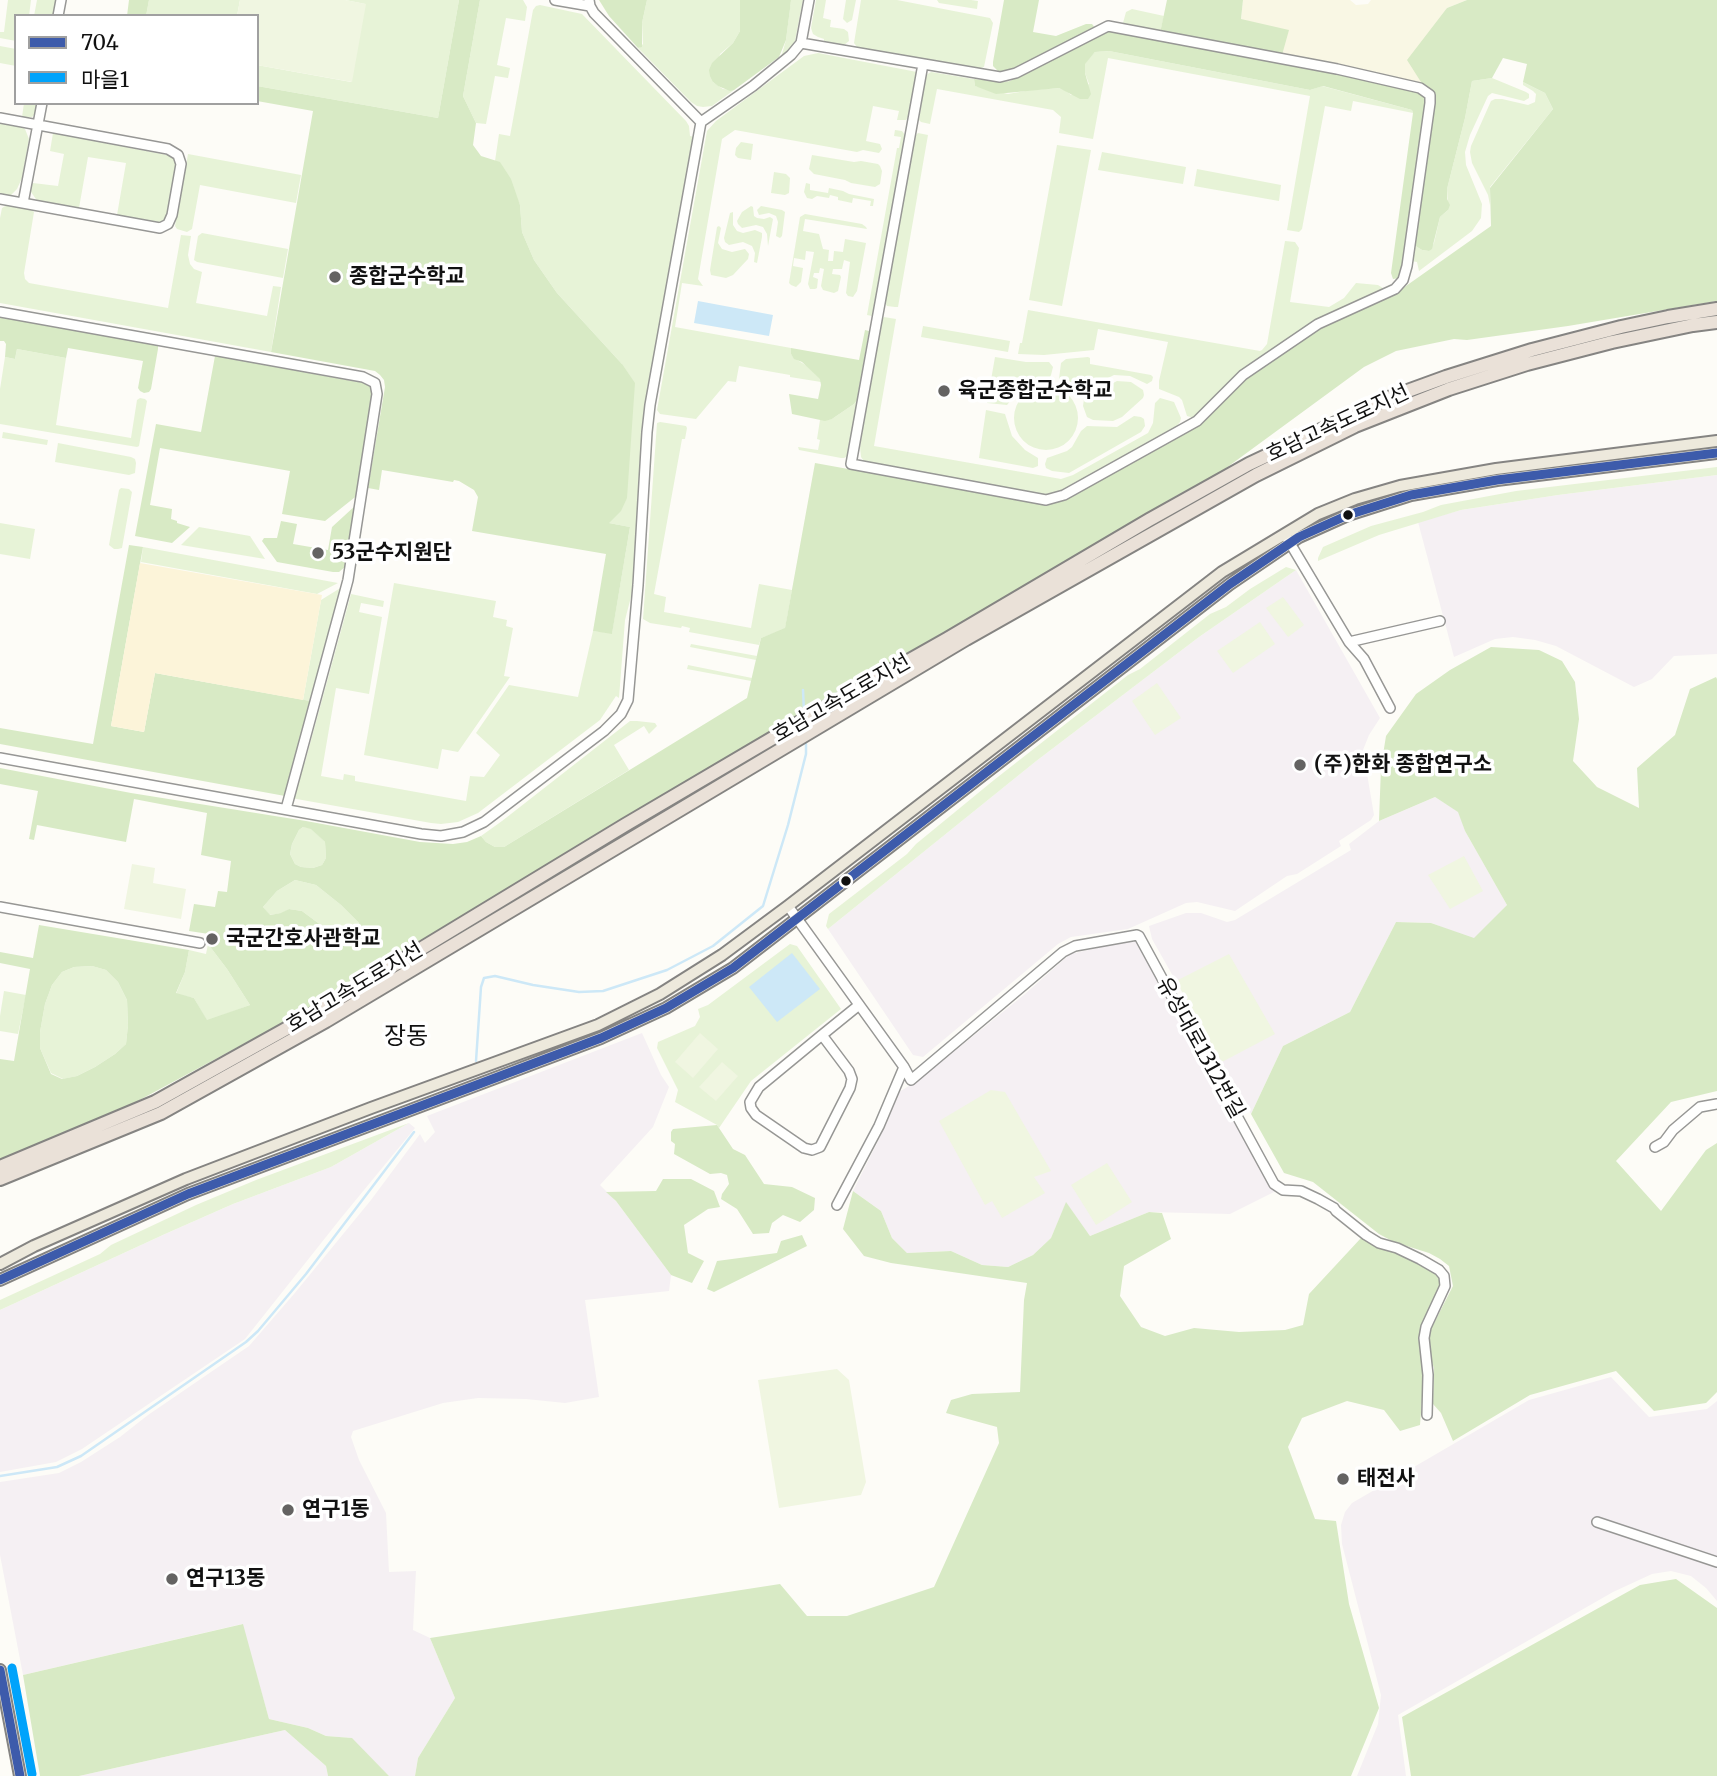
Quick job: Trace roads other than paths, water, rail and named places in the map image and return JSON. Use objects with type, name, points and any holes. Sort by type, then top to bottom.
[{"type":"highway","name":"호남고속도로지선","points":[[0,1167],[155,1102],[308,1017],[773,738],[1249,464],[1380,402],[1446,377],[1532,350],[1620,327],[1717,309]]},
{"type":"highway","name":"호남고속도로지선","points":[[0,1179],[161,1113],[314,1028],[966,639],[1256,475],[1355,426],[1450,389],[1527,364],[1612,342],[1717,322]]},
{"type":"main road","points":[[0,1280],[188,1194],[612,1033],[666,1009],[726,972],[797,919],[1318,514],[1399,486],[1496,469],[1717,441]]},
{"type":"main road","points":[[0,1264],[33,1246],[186,1179],[598,1025],[660,994],[722,954],[788,906],[1222,572],[1288,538],[1299,537],[1348,515],[1411,495],[1497,480],[1717,453]]},
{"type":"main road","points":[[0,1670],[20,1776]]},
{"type":"street","points":[[555,0],[589,3],[701,122]]},
{"type":"street","points":[[0,758],[441,836],[463,832],[484,822],[604,731],[621,714],[628,700],[650,405],[701,122],[791,55],[801,43],[809,0]]},
{"type":"street","points":[[801,43],[1000,77],[1108,26],[1337,69],[1420,88],[1430,95],[1430,103],[1403,280],[1395,289],[1318,324],[1242,374],[1197,421],[1064,495],[1046,500],[851,464],[923,64]]},
{"type":"street","points":[[23,203],[42,105]]},
{"type":"street","points":[[0,118],[168,149],[178,155],[181,164],[172,215],[168,223],[160,228],[0,199]]},
{"type":"street","points":[[0,312],[363,377],[375,383],[377,394],[348,580],[286,809]]},
{"type":"street","points":[[1288,538],[1349,642],[1364,659],[1390,708]]},
{"type":"street","points":[[1349,642],[1440,621]]},
{"type":"street","points":[[788,906],[904,1067],[879,1126],[836,1205]]},
{"type":"street","points":[[0,907],[200,943]]},
{"type":"street","name":"유성대로1312번길","points":[[904,1067],[911,1080],[1063,952],[1075,946],[1137,935],[1274,1184],[1283,1190],[1301,1191],[1318,1199],[1379,1243],[1397,1248],[1430,1264],[1444,1276],[1446,1286],[1426,1327],[1424,1338],[1428,1375],[1427,1415]]},
{"type":"street","points":[[822,1035],[852,1079],[820,1147],[812,1150],[804,1148],[756,1115],[750,1102],[759,1087],[822,1035],[859,1005]]},
{"type":"street","points":[[1655,1147],[1664,1142],[1673,1130],[1700,1107],[1717,1104]]},
{"type":"street","points":[[1597,1522],[1717,1562]]},
{"type":"water","points":[[698,301],[773,315],[769,336],[694,323]]},
{"type":"water","points":[[792,953],[820,989],[777,1022],[749,987]]},
{"type":"waterway","points":[[803,690],[804,712]]},
{"type":"waterway","points":[[476,1061],[481,987],[484,978],[495,976],[579,992],[603,991],[667,970],[713,946],[763,906],[788,825],[806,754],[806,744]]},
{"type":"waterway","points":[[0,1476],[57,1467],[81,1456],[246,1342],[306,1274],[414,1132]]},
{"type":"place","name":"종합군수학교","points":[[335,277]]},
{"type":"place","name":"육군종합군수학교","points":[[944,391]]},
{"type":"place","name":"53군수지원단","points":[[318,553]]},
{"type":"place","name":"(주)한화 종합연구소","points":[[1300,765]]},
{"type":"place","name":"국군간호사관학교","points":[[212,939]]},
{"type":"place","name":"태전사","points":[[1343,1479]]},
{"type":"place","name":"연구1동","points":[[288,1510]]},
{"type":"place","name":"연구13동","points":[[172,1579]]},
{"type":"district","name":"장동","points":[[406,1037]]}]
